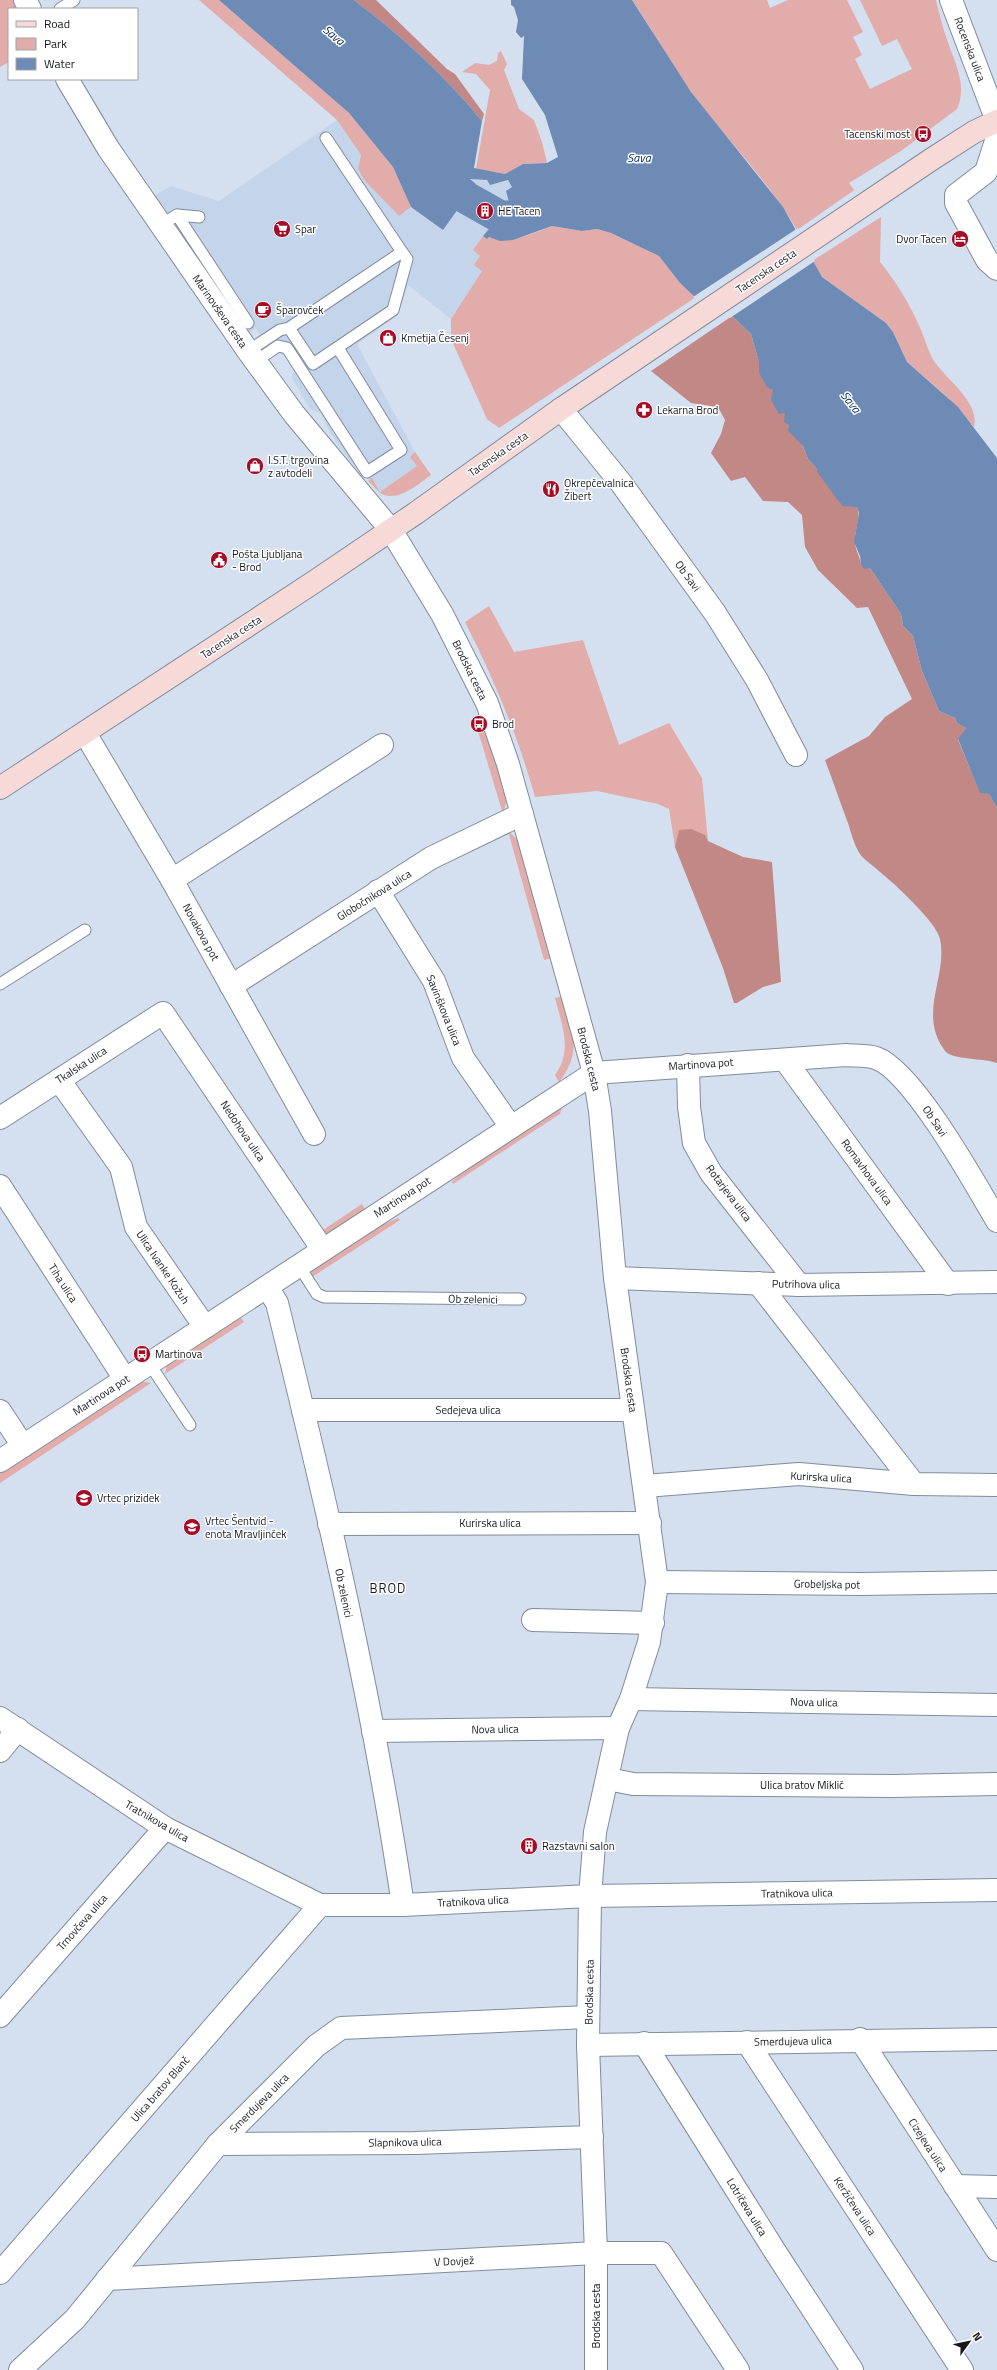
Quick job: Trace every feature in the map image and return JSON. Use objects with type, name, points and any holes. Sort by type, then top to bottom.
[{"type":"main road","name":"Tacenska cesta","points":[[0,788],[391,530],[561,409],[968,136],[997,121]]},
{"type":"street","name":"Rocenska ulica","points":[[952,0],[997,121]]},
{"type":"street","name":"Marinovševa cesta","points":[[68,80],[108,148],[169,220],[252,356],[294,414],[391,530]]},
{"type":"street","points":[[997,121],[996,141],[986,172],[956,195],[956,203],[987,260],[997,269]]},
{"type":"street","name":"Ob Savi","points":[[561,409],[621,483],[715,613],[757,680],[796,755]]},
{"type":"street","name":"Brodska cesta","points":[[391,530],[438,606],[473,672],[493,722],[522,814],[594,1073],[600,1111],[615,1278],[632,1410],[645,1486],[658,1582],[653,1623],[631,1699],[618,1728],[608,1779],[595,1832],[590,1896],[588,2045],[596,2253],[596,2370]]},
{"type":"street","name":"Novakova pot","points":[[84,733],[172,880],[314,1134]]},
{"type":"street","points":[[172,880],[382,745]]},
{"type":"street","name":"Globočnikova ulica","points":[[231,986],[432,858],[522,814]]},
{"type":"street","name":"Savinškova ulica","points":[[378,891],[434,981],[463,1058],[511,1127]]},
{"type":"street","name":"Tkalska ulica","points":[[0,1118],[163,1013]]},
{"type":"street","name":"Nedohova ulica","points":[[163,1013],[323,1250]]},
{"type":"street","name":"Ob Savi","points":[[846,1055],[877,1058],[901,1076],[928,1110],[968,1171],[997,1221]]},
{"type":"street","name":"Martinova pot","points":[[0,1461],[594,1073],[688,1065],[846,1055]]},
{"type":"street","name":"Romavhova ulica","points":[[785,1060],[948,1284]]},
{"type":"street","name":"Rotarjeva ulica","points":[[688,1065],[690,1107],[694,1143],[711,1173],[799,1284]]},
{"type":"street","name":"Ulica Ivanke Kožuh","points":[[59,1080],[121,1167],[136,1227],[205,1327]]},
{"type":"street","name":"Tiha ulica","points":[[0,1186],[125,1379]]},
{"type":"street","name":"Putrihova ulica","points":[[615,1278],[799,1284],[948,1284],[997,1282]]},
{"type":"street","points":[[758,1283],[914,1484]]},
{"type":"street","name":"Ob zelenici","points":[[267,1287],[277,1303],[329,1524],[373,1731],[403,1904]]},
{"type":"street","name":"Sedejeva ulica","points":[[303,1410],[632,1410]]},
{"type":"street","points":[[0,1411],[23,1446]]},
{"type":"street","name":"Kurirska ulica","points":[[645,1486],[799,1474],[914,1484],[997,1485]]},
{"type":"street","name":"Kurirska ulica","points":[[329,1524],[650,1523]]},
{"type":"street","name":"Grobeljska pot","points":[[658,1582],[860,1584],[997,1582]]},
{"type":"street","points":[[533,1620],[653,1623]]},
{"type":"street","name":"Nova ulica","points":[[631,1699],[997,1705]]},
{"type":"street","points":[[0,1751],[9,1724]]},
{"type":"street","name":"Tratnikova ulica","points":[[9,1724],[94,1783],[165,1828],[320,1905],[403,1904],[590,1896],[997,1890]]},
{"type":"street","name":"Nova ulica","points":[[373,1731],[618,1728]]},
{"type":"street","name":"Ulica bratov Miklič","points":[[608,1779],[633,1784],[892,1786],[997,1784]]},
{"type":"street","name":"Trnovčeva ulica","points":[[0,2016],[165,1828]]},
{"type":"street","name":"Ulica bratov Blanč","points":[[0,2273],[320,1905]]},
{"type":"street","name":"Smerdujeva ulica","points":[[20,2370],[75,2319],[218,2144],[316,2046],[341,2028],[588,2017]]},
{"type":"street","name":"Smerdujeva ulica","points":[[588,2045],[860,2039],[997,2039]]},
{"type":"street","name":"Cizejeva ulica","points":[[860,2039],[997,2250]]},
{"type":"street","name":"Keržičeva ulica","points":[[747,2042],[962,2370]]},
{"type":"street","name":"Lotričeva ulica","points":[[644,2043],[776,2253],[852,2370]]},
{"type":"street","name":"Slapnikova ulica","points":[[218,2144],[415,2143],[592,2137]]},
{"type":"street","points":[[955,2186],[997,2187]]},
{"type":"street","name":"V Dovjež","points":[[107,2279],[596,2253],[661,2253],[738,2370]]},
{"type":"lane","points":[[62,8],[74,0]]},
{"type":"lane","points":[[308,380],[313,364],[393,310],[407,259],[326,138]]},
{"type":"lane","points":[[169,220],[199,217]]},
{"type":"lane","points":[[169,220],[248,323]]},
{"type":"lane","points":[[252,356],[280,330],[289,328],[402,252]]},
{"type":"lane","points":[[289,328],[313,364]]},
{"type":"lane","points":[[252,356],[278,346],[287,348],[367,472],[401,450],[338,348]]},
{"type":"lane","points":[[0,984],[85,930]]},
{"type":"lane","name":"Ob zelenici","points":[[298,1266],[317,1294],[324,1297],[520,1299]]},
{"type":"lane","points":[[149,1363],[190,1425]]},
{"type":"shaded area","points":[[354,0],[376,0],[447,69],[455,74],[484,114],[482,121],[453,88],[422,57],[406,42]]},
{"type":"shaded area","points":[[337,120],[361,155],[358,169],[365,181],[399,216],[411,207],[443,230],[476,185],[470,178],[502,183],[508,180],[512,187],[510,202],[518,201],[519,203],[483,236],[474,250],[480,256],[482,271],[451,319],[408,285],[398,315],[357,344],[415,452],[431,475],[404,493],[396,495],[382,493],[350,461],[330,433],[321,413],[310,409],[292,378],[294,369],[286,356],[280,353],[271,357],[257,339],[260,335],[256,328],[250,332],[237,316],[183,234],[177,237],[151,198],[171,186],[219,201]]},
{"type":"shaded area","points":[[732,316],[751,334],[759,362],[759,373],[773,390],[785,413],[789,425],[803,446],[808,459],[817,469],[842,506],[857,506],[858,523],[855,543],[861,564],[870,568],[901,614],[903,626],[913,636],[922,671],[939,711],[955,718],[957,723],[966,728],[958,740],[980,792],[989,794],[997,808],[997,1063],[949,1054],[945,1051],[937,1037],[933,1009],[940,967],[940,939],[931,923],[914,904],[860,854],[854,843],[825,760],[869,736],[885,717],[912,699],[868,607],[857,608],[818,570],[805,547],[802,515],[788,502],[763,501],[745,477],[731,481],[711,453],[721,434],[725,420],[718,407],[691,403],[651,371]]},
{"type":"shaded area","points":[[691,829],[705,835],[708,841],[743,857],[772,862],[781,982],[763,987],[737,1003],[734,1003],[723,968],[675,847],[679,830]]},
{"type":"green space","points":[[0,0],[16,0],[20,8],[8,8],[8,63],[0,67]]},
{"type":"green space","points":[[199,0],[219,0],[349,113],[393,167],[411,207],[399,216],[365,181],[358,169],[361,155],[337,120]]},
{"type":"green space","points":[[632,0],[767,0],[770,8],[788,0],[847,0],[863,32],[853,37],[862,55],[855,59],[870,89],[912,69],[897,39],[882,46],[860,0],[936,0],[959,73],[961,91],[960,100],[957,109],[901,151],[849,183],[854,190],[860,186],[797,230],[760,176],[691,92]]},
{"type":"green space","points":[[501,51],[507,64],[504,70],[519,109],[534,120],[542,142],[547,163],[523,164],[505,174],[476,169],[490,90],[476,74],[462,72],[475,63],[489,65],[497,61],[498,53]]},
{"type":"green space","points":[[881,217],[880,262],[898,286],[908,303],[921,330],[929,352],[936,364],[968,401],[975,418],[974,427],[946,396],[907,362],[893,332],[886,323],[822,277],[812,261]]},
{"type":"green space","points":[[552,226],[582,231],[597,229],[611,233],[659,256],[680,283],[696,297],[499,428],[487,419],[451,339],[451,319],[482,271],[474,265],[480,256],[473,250],[483,236],[487,239],[489,237],[497,239],[513,239],[529,235]]},
{"type":"green space","points":[[415,452],[431,475],[408,491],[395,496],[388,496],[380,493],[368,481],[372,478],[380,492],[417,466],[410,457]]},
{"type":"green space","points":[[489,606],[514,652],[583,640],[619,745],[669,723],[702,778],[708,841],[680,830],[675,847],[669,809],[658,804],[597,791],[535,797],[513,730],[486,665],[465,622]]},
{"type":"green space","points":[[485,728],[507,800],[503,814],[478,731]]},
{"type":"green space","points":[[508,831],[518,840],[552,958],[544,960]]},
{"type":"green space","points":[[562,996],[570,1019],[574,1040],[571,1060],[559,1082],[555,1075],[564,1057],[565,1047],[563,1028],[555,998]]},
{"type":"green space","points":[[560,1104],[562,1107],[560,1114],[453,1184],[452,1182],[471,1163]]},
{"type":"green space","points":[[362,1204],[366,1211],[331,1233],[324,1234],[323,1230]]},
{"type":"green space","points":[[398,1218],[400,1220],[312,1277],[307,1270],[370,1230]]},
{"type":"green space","points":[[239,1315],[244,1322],[165,1374],[167,1365]]},
{"type":"green space","points":[[139,1381],[151,1383],[0,1483],[0,1473]]},
{"type":"water","name":"Sava","points":[[219,0],[354,0],[406,42],[422,57],[468,104],[482,121],[474,168],[505,174],[523,164],[547,163],[558,157],[545,115],[522,79],[524,36],[521,38],[516,32],[518,20],[514,7],[511,5],[511,0],[632,0],[691,92],[783,207],[822,277],[886,323],[893,332],[907,362],[958,407],[997,458],[997,808],[989,794],[980,793],[958,739],[966,728],[957,723],[955,718],[939,711],[922,671],[913,636],[903,626],[901,614],[870,568],[864,569],[861,564],[860,556],[854,542],[859,513],[857,507],[842,506],[818,473],[817,469],[808,459],[803,446],[788,431],[789,425],[784,422],[785,413],[779,414],[771,400],[773,390],[767,387],[759,373],[759,362],[751,334],[732,316],[695,297],[680,283],[659,256],[611,233],[597,229],[582,231],[552,226],[513,240],[500,241],[489,237],[487,239],[483,236],[506,209],[519,203],[517,201],[509,202],[506,191],[512,187],[508,180],[490,185],[487,180],[470,179],[476,184],[443,230],[411,207],[393,167],[349,113]]},
{"type":"pier","points":[[798,228],[815,261],[730,318],[693,297]]},
{"type":"waterway","name":"Sava","points":[[438,166],[449,188],[502,218],[521,215],[541,204]]},
{"type":"place","name":"Tacenski most","points":[[923,134]]},
{"type":"place","name":"HE Tacen","points":[[485,211]]},
{"type":"place","name":"Spar","points":[[282,229]]},
{"type":"place","name":"Dvor Tacen","points":[[960,239]]},
{"type":"place","name":"Šparovček","points":[[263,310]]},
{"type":"place","name":"Kmetija Česenj","points":[[388,338]]},
{"type":"place","name":"Lekarna Brod","points":[[644,410]]},
{"type":"place","name":"I.S.T. trgovina z avtodeli","points":[[255,466]]},
{"type":"place","name":"Okrepčevalnica Žibert","points":[[551,489]]},
{"type":"place","name":"Pošta Ljubljana - Brod","points":[[219,560]]},
{"type":"place","name":"Brod","points":[[479,724]]},
{"type":"place","name":"Martinova","points":[[142,1354]]},
{"type":"place","name":"Vrtec prizidek","points":[[84,1498]]},
{"type":"place","name":"Vrtec Šentvid - enota Mravljinček","points":[[192,1527]]},
{"type":"place","name":"Razstavni salon","points":[[529,1846]]},
{"type":"district","name":"BROD","points":[[388,1588]]}]
